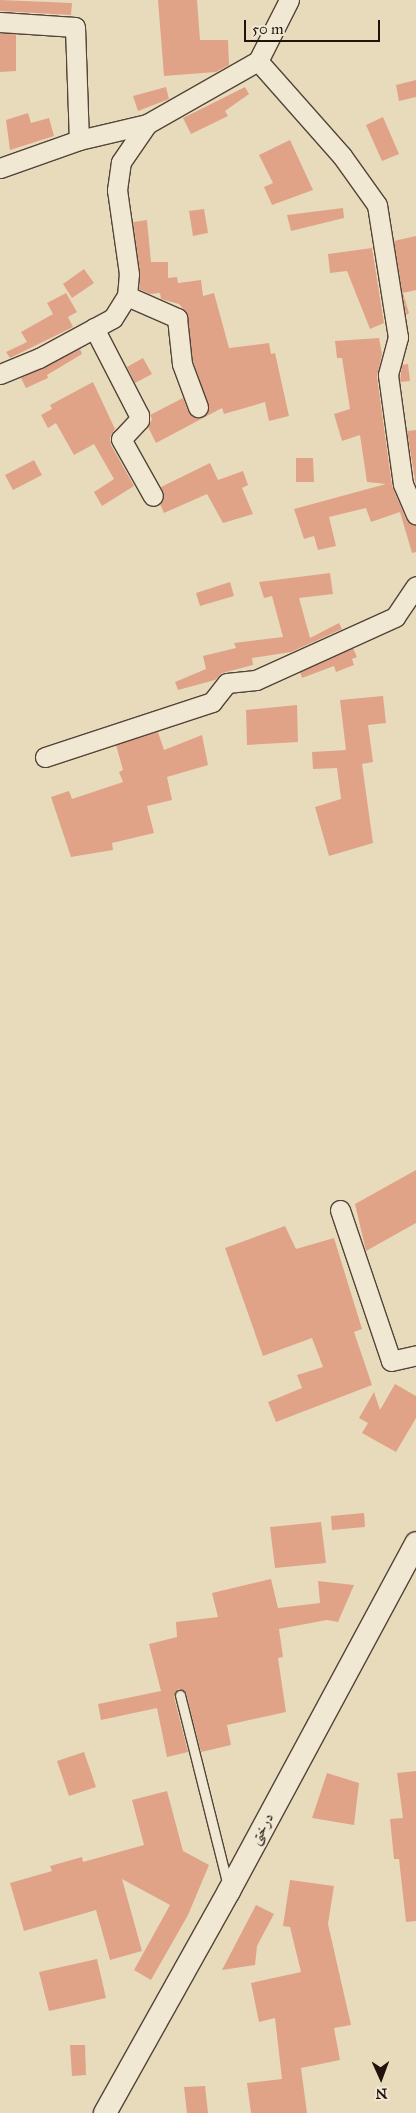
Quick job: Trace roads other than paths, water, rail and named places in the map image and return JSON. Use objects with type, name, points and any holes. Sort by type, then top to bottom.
[{"type":"street","points":[[0,168],[79,140],[147,124],[258,61],[289,0]]},
{"type":"street","points":[[0,22],[75,27],[79,140]]},
{"type":"street","points":[[258,61],[342,156],[377,204],[398,336],[388,375],[403,484],[416,514]]},
{"type":"street","points":[[0,374],[39,358],[113,318],[127,296],[129,274],[117,190],[121,162],[147,124]]},
{"type":"street","points":[[127,296],[177,318],[182,364],[198,407]]},
{"type":"street","points":[[94,328],[140,415],[139,420],[121,439],[153,496]]},
{"type":"street","points":[[45,758],[212,702],[227,683],[256,680],[395,617],[416,586]]},
{"type":"street","points":[[340,1210],[391,1361],[416,1355]]},
{"type":"street","name":"درختی","points":[[105,2113],[229,1891],[416,1543]]},
{"type":"lane","points":[[180,1694],[229,1891]]}]
